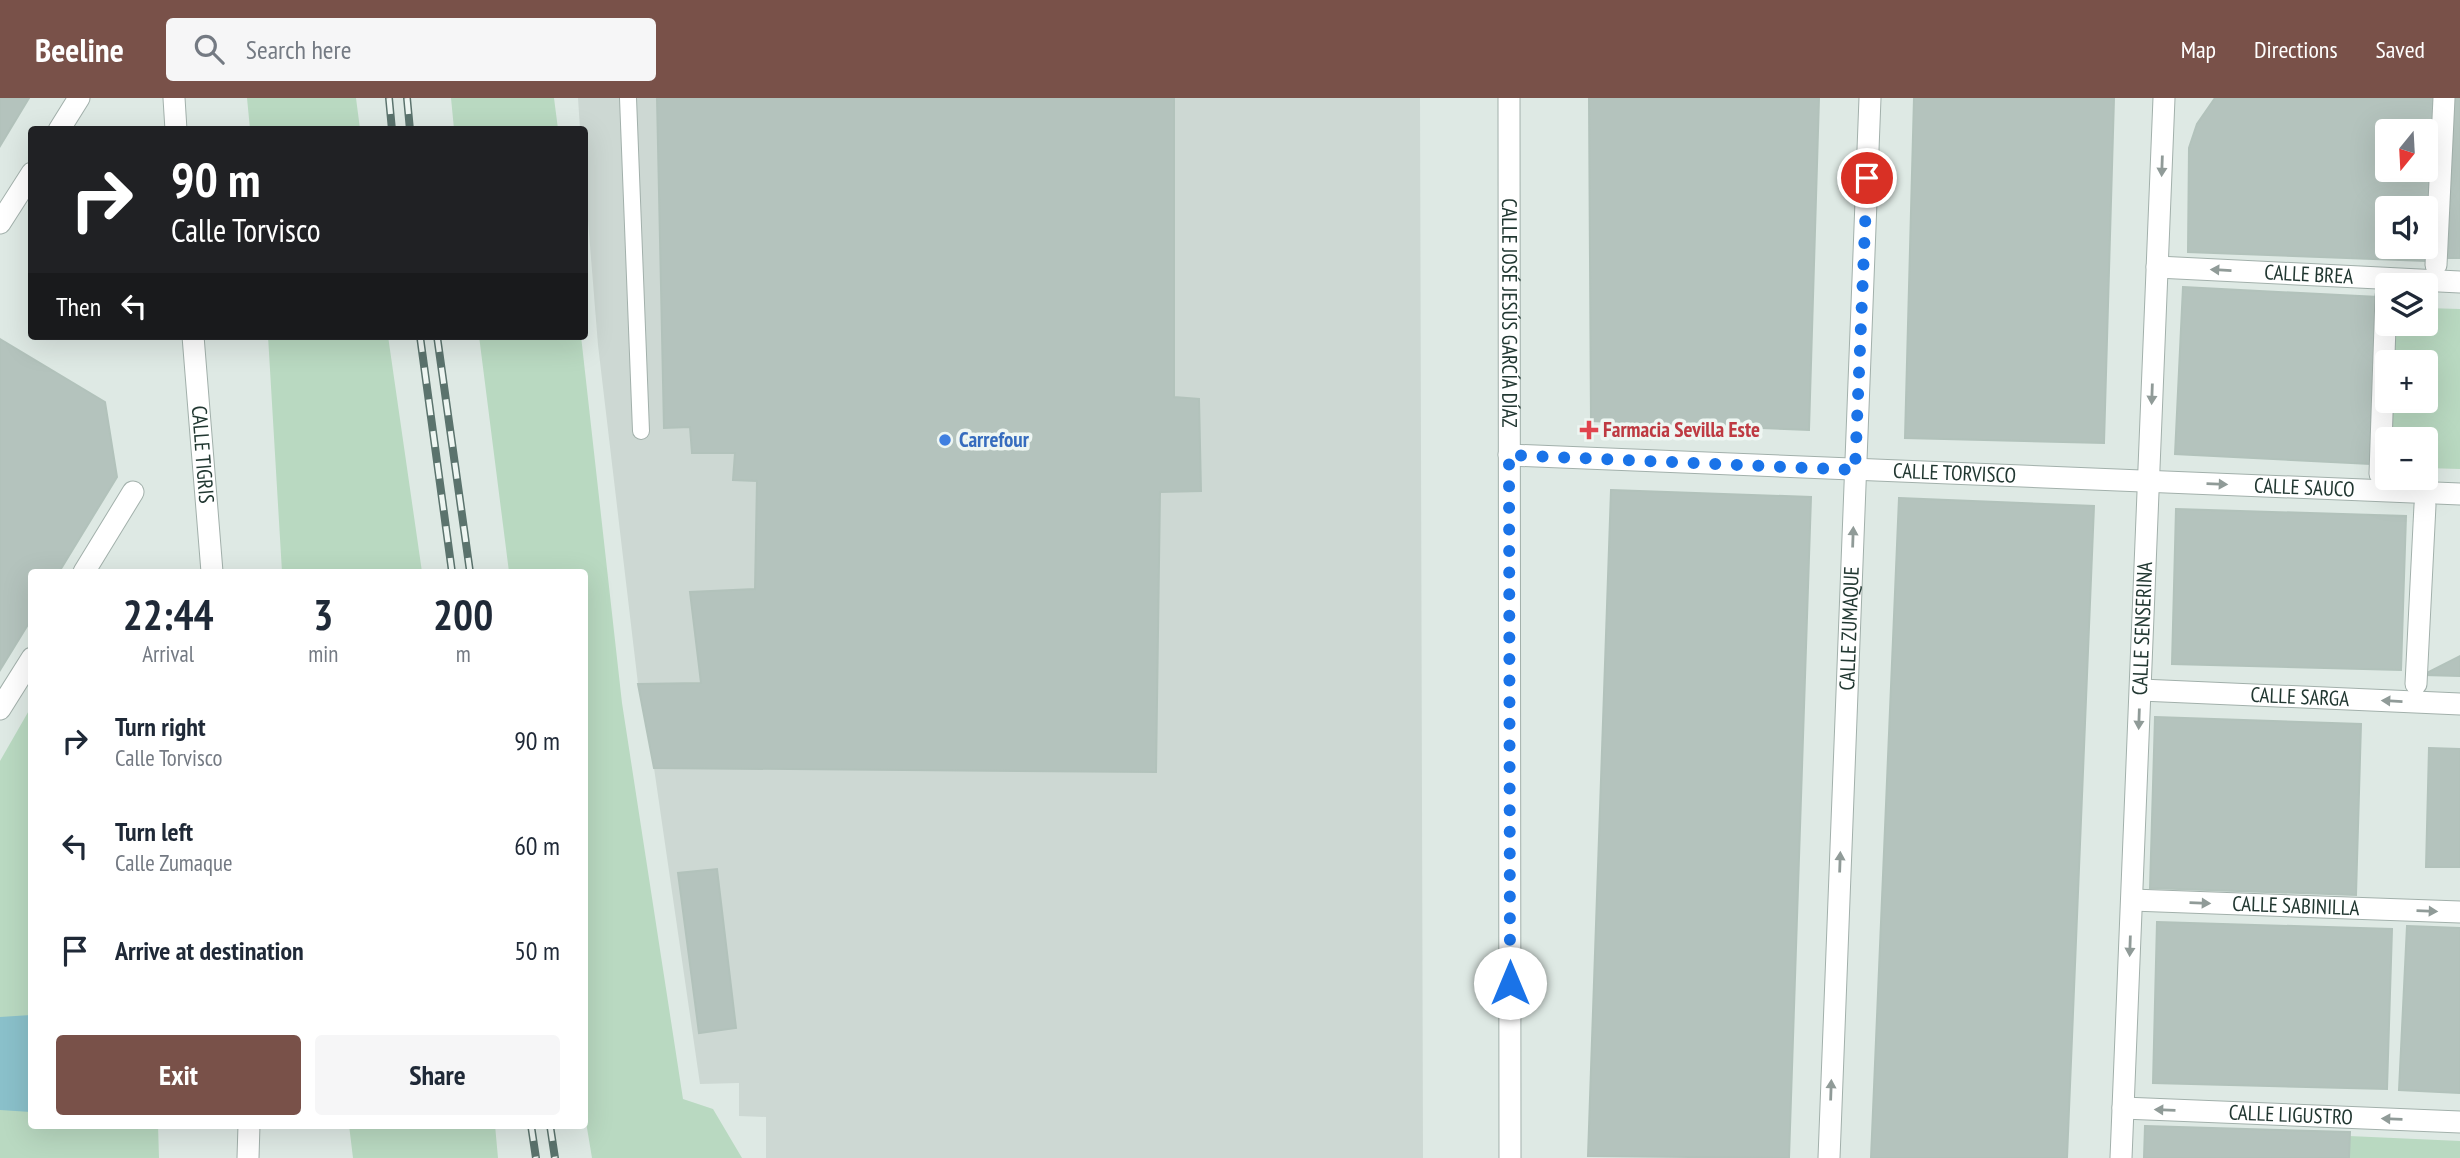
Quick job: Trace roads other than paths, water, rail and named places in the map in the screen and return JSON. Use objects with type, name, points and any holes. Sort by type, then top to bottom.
[{"type":"street","points":[[62,126],[79,98]]},
{"type":"street","points":[[174,98],[176,126]]},
{"type":"street","name":"CALLE JOSÉ JESÚS GARCÍA DÍAZ","points":[[1508,98],[1510,1158]]},
{"type":"street","name":"CALLE ZUMAQUE","points":[[1829,1158],[1870,98]]},
{"type":"street","name":"CALLE SENSERINA","points":[[2121,1158],[2164,98]]},
{"type":"street","points":[[2436,265],[2444,98]]},
{"type":"street","points":[[0,223],[28,179]]},
{"type":"street","name":"CALLE BREA","points":[[2157,267],[2460,282]]},
{"type":"street","points":[[2382,427],[2385,336]]},
{"type":"street","name":"CALLE TIGRIS","points":[[193,340],[212,569]]},
{"type":"street","name":"CALLE TORVISCO","points":[[1509,455],[2149,481]]},
{"type":"street","name":"CALLE SAUCO","points":[[2149,481],[2460,494]]},
{"type":"street","points":[[86,569],[133,492]]},
{"type":"street","points":[[2416,684],[2425,505]]},
{"type":"street","points":[[0,709],[28,664]]},
{"type":"street","name":"CALLE SARGA","points":[[2140,690],[2460,704]]},
{"type":"street","name":"CALLE SABINILLA","points":[[2132,900],[2460,912]]},
{"type":"street","name":"CALLE LIGUSTRO","points":[[2123,1108],[2460,1122]]},
{"type":"street","points":[[248,1129],[248,1158]]},
{"type":"lane","points":[[628,98],[641,430]]},
{"type":"water","points":[[28,1015],[28,1112],[0,1110],[0,1017]]},
{"type":"railway","points":[[389,98],[392,126]]},
{"type":"railway","points":[[407,98],[410,126]]},
{"type":"railway","points":[[421,340],[452,569]]},
{"type":"railway","points":[[438,340],[470,569]]},
{"type":"railway","points":[[532,1129],[536,1158]]},
{"type":"railway","points":[[551,1129],[555,1158]]},
{"type":"place","name":"Farmacia Sevilla Este","points":[[1589,430]]},
{"type":"place","name":"Carrefour","points":[[945,440]]}]
